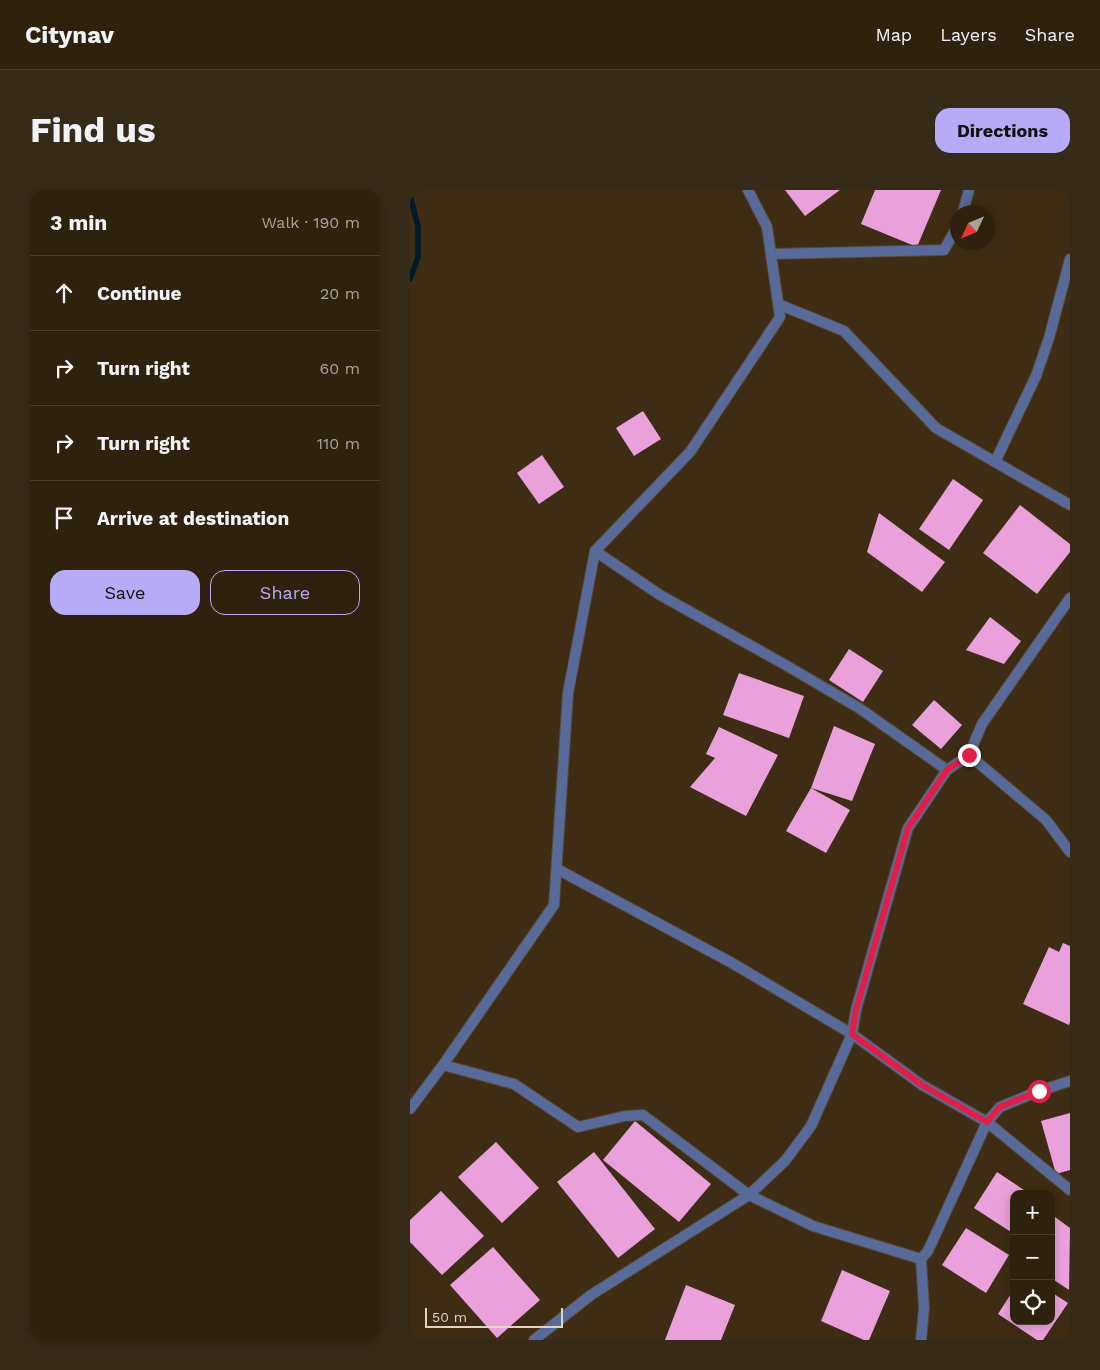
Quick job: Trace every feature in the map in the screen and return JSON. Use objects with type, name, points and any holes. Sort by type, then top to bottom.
[{"type":"street","points":[[410,1109],[443,1065],[554,905],[568,694],[595,551],[690,452],[780,317],[767,226],[748,190]]},
{"type":"street","points":[[965,205],[969,190]]},
{"type":"street","points":[[771,254],[944,250],[950,239]]},
{"type":"street","points":[[994,462],[1036,376],[1049,338],[1070,259]]},
{"type":"street","points":[[778,304],[844,331],[936,428],[1070,505]]},
{"type":"street","points":[[595,551],[660,595],[859,708],[947,770]]},
{"type":"street","points":[[534,1340],[591,1295],[749,1195],[785,1161],[811,1126],[852,1034],[856,1010],[908,828],[947,770],[969,755],[982,724],[1070,598]]},
{"type":"street","points":[[969,755],[1046,820],[1070,852]]},
{"type":"street","points":[[557,870],[732,963],[852,1034],[922,1085],[987,1122],[1070,1190]]},
{"type":"street","points":[[443,1065],[514,1084],[578,1127],[625,1116],[644,1115],[749,1195],[813,1226],[921,1259]]},
{"type":"street","points":[[921,1340],[924,1308],[921,1259],[928,1251],[987,1122],[1000,1107],[1070,1081]]},
{"type":"building","points":[[785,190],[840,190],[805,216]]},
{"type":"building","points":[[875,190],[941,190],[917,247],[861,224]]},
{"type":"building","points":[[643,411],[661,439],[634,456],[616,428]]},
{"type":"building","points":[[542,455],[564,487],[539,504],[517,473]]},
{"type":"building","points":[[953,479],[983,500],[949,550],[919,529]]},
{"type":"building","points":[[1020,505],[1070,544],[1070,552],[1037,594],[983,553]]},
{"type":"building","points":[[879,513],[945,562],[922,592],[867,552]]},
{"type":"building","points":[[990,617],[1021,641],[1004,664],[966,650]]},
{"type":"building","points":[[849,649],[883,671],[863,702],[829,680]]},
{"type":"building","points":[[739,673],[804,696],[789,738],[723,715]]},
{"type":"building","points":[[934,700],[962,725],[941,749],[912,725]]},
{"type":"building","points":[[834,726],[875,744],[852,801],[811,788]]},
{"type":"building","points":[[719,727],[778,755],[746,816],[690,787],[715,758],[706,754]]},
{"type":"building","points":[[811,788],[850,810],[826,853],[786,831]]},
{"type":"building","points":[[1063,943],[1070,946],[1069,1025],[1023,1004],[1049,947],[1059,952]]},
{"type":"building","points":[[1070,1113],[1070,1170],[1056,1174],[1041,1121]]},
{"type":"building","points":[[635,1121],[711,1184],[679,1222],[603,1160]]},
{"type":"building","points":[[496,1142],[539,1188],[502,1223],[458,1177]]},
{"type":"building","points":[[594,1152],[655,1229],[618,1258],[557,1182]]},
{"type":"building","points":[[997,1172],[1024,1190],[1010,1190],[1010,1231],[974,1208]]},
{"type":"building","points":[[441,1191],[484,1236],[442,1275],[410,1242],[410,1220]]},
{"type":"building","points":[[1055,1217],[1070,1228],[1069,1290],[1055,1281]]},
{"type":"building","points":[[966,1228],[1009,1255],[986,1293],[942,1265]]},
{"type":"building","points":[[493,1247],[540,1300],[497,1338],[450,1285]]},
{"type":"building","points":[[842,1270],[890,1291],[869,1340],[864,1340],[821,1321]]},
{"type":"building","points":[[686,1285],[735,1305],[721,1340],[665,1340]]},
{"type":"building","points":[[1010,1295],[1010,1322],[998,1314]]},
{"type":"building","points":[[1055,1295],[1068,1303],[1055,1322]]},
{"type":"building","points":[[1014,1325],[1053,1325],[1043,1340],[1037,1340]]},
{"type":"waterway","points":[[410,196],[418,226],[418,257],[410,279]]},
{"type":"route","points":[[969,755],[947,770],[908,828],[856,1010],[852,1034],[922,1085],[987,1122],[1000,1107],[1039,1091]]}]
